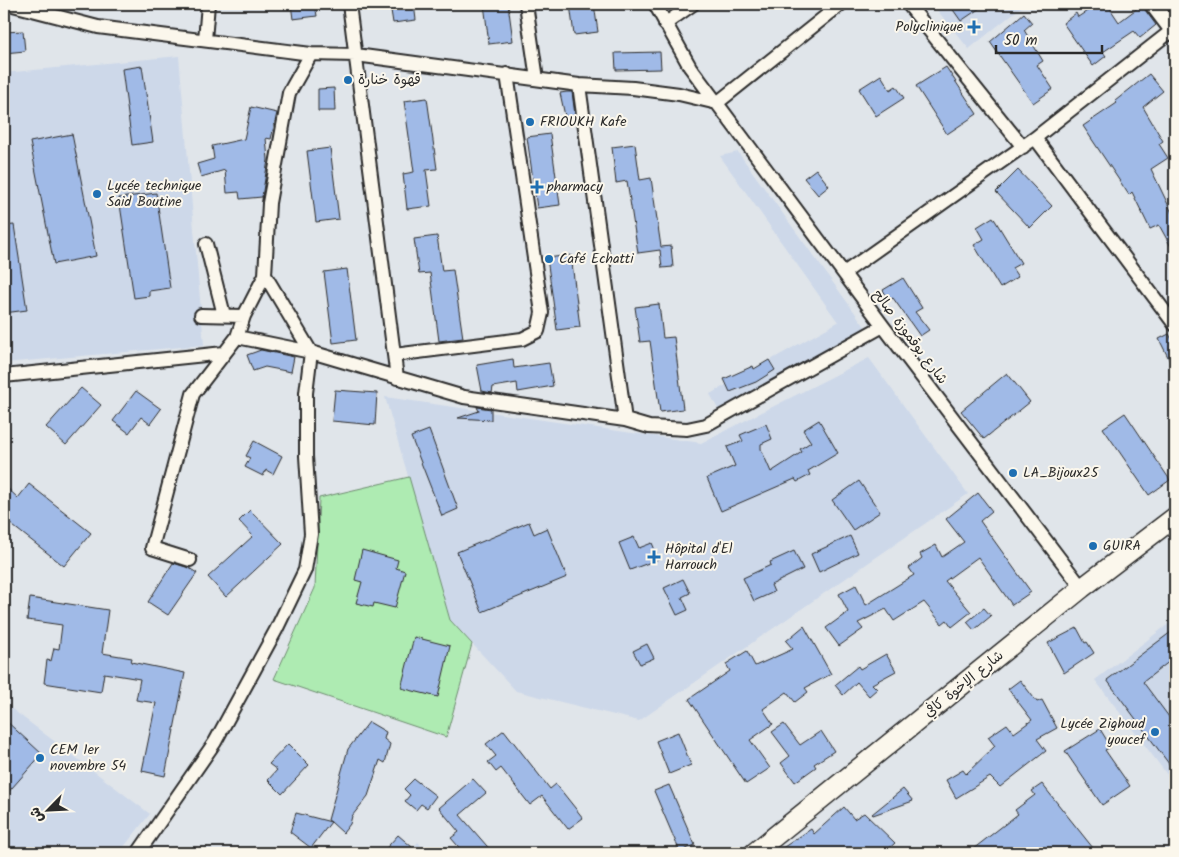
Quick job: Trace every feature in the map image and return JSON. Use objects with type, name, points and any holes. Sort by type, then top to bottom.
[{"type":"main road","name":"شارع الإخوة كافي","points":[[754,853],[1082,588],[1175,517]]},
{"type":"street","points":[[9,4],[98,27],[311,54],[356,55],[579,85],[679,94],[717,103],[841,4]]},
{"type":"street","points":[[206,40],[208,4]]},
{"type":"street","points":[[349,4],[397,378]]},
{"type":"street","points":[[526,4],[537,79]]},
{"type":"street","name":"شارع بوقموزة صالح","points":[[655,4],[690,67],[882,326],[1082,588]]},
{"type":"street","points":[[665,24],[692,4]]},
{"type":"street","points":[[908,4],[1023,147]]},
{"type":"street","points":[[844,273],[1023,147],[1175,30],[1152,4]]},
{"type":"street","points":[[190,560],[152,548],[193,394],[237,337],[244,316],[265,274],[269,203],[289,93],[311,54]]},
{"type":"street","points":[[394,355],[522,339],[538,331],[542,323],[507,74]]},
{"type":"street","points":[[579,85],[625,420]]},
{"type":"street","points":[[1035,138],[1175,325]]},
{"type":"street","points":[[206,244],[224,315]]},
{"type":"street","points":[[138,853],[215,742],[256,668],[305,570],[310,543],[306,392],[311,352],[265,274]]},
{"type":"street","points":[[202,315],[244,316]]},
{"type":"street","points":[[237,337],[311,352],[464,397],[625,420],[649,427],[687,429],[706,425],[882,326]]},
{"type":"street","points":[[4,376],[224,353]]},
{"type":"shaded area","name":"Polyclinique","points":[[932,4],[1025,4],[969,49]]},
{"type":"shaded area","name":"Lycée technique Said Boutine","points":[[179,56],[204,345],[4,363],[4,73]]},
{"type":"shaded area","points":[[738,152],[866,328],[719,411],[710,394],[838,322],[720,156]]},
{"type":"shaded area","name":"Hôpital d'El Harrouch","points":[[869,358],[968,494],[639,721],[516,691],[450,620],[385,397],[701,443]]},
{"type":"shaded area","name":"Lycée Zighoud youcef","points":[[1175,619],[1175,785],[1095,680]]},
{"type":"shaded area","name":"CEM 1er novembre 54","points":[[4,703],[150,814],[119,853],[4,853]]},
{"type":"shaded area","points":[[418,842],[427,853],[409,853]]},
{"type":"green space","points":[[409,477],[450,620],[472,644],[446,737],[274,679],[315,588],[319,498]]},
{"type":"building","points":[[291,4],[315,4],[317,16],[293,19]]},
{"type":"building","points":[[390,4],[414,4],[416,20],[393,23]]},
{"type":"building","points":[[484,4],[508,4],[513,41],[489,44]]},
{"type":"building","points":[[570,4],[594,4],[598,32],[574,35]]},
{"type":"building","points":[[949,4],[986,4],[961,21]]},
{"type":"building","points":[[1098,4],[1107,4],[1119,22],[1143,4],[1156,25],[1140,38],[1134,31],[1103,52],[1106,56],[1093,66],[1063,23],[1076,13],[1078,17]]},
{"type":"building","points":[[1024,13],[1032,23],[1024,30],[1043,61],[1037,65],[1053,89],[1033,103],[990,42]]},
{"type":"building","points":[[23,31],[25,51],[4,53],[4,32]]},
{"type":"building","points":[[660,52],[661,69],[616,70],[615,53]]},
{"type":"building","points":[[142,66],[153,142],[132,145],[122,69]]},
{"type":"building","points":[[946,67],[977,114],[947,134],[916,86]]},
{"type":"building","points":[[1149,74],[1163,91],[1143,107],[1163,141],[1159,144],[1168,158],[1151,169],[1175,219],[1175,254],[1159,225],[1150,229],[1132,192],[1129,195],[1083,126],[1117,103],[1115,101]]},
{"type":"building","points":[[881,75],[890,90],[896,86],[904,98],[876,116],[859,89]]},
{"type":"building","points":[[334,88],[335,111],[318,111],[318,89]]},
{"type":"building","points":[[572,92],[576,123],[567,125],[560,93]]},
{"type":"building","points":[[427,98],[437,169],[426,170],[431,206],[407,209],[403,174],[414,172],[404,101]]},
{"type":"building","points":[[251,107],[277,113],[271,139],[266,138],[268,160],[262,197],[240,199],[239,192],[227,193],[225,170],[201,177],[197,164],[214,159],[212,146],[244,139]]},
{"type":"building","points":[[72,134],[96,256],[54,264],[30,142]]},
{"type":"building","points":[[550,134],[560,205],[537,208],[527,137]]},
{"type":"building","points":[[635,144],[640,180],[651,178],[661,247],[671,246],[673,267],[662,268],[660,250],[638,253],[627,181],[616,183],[612,147]]},
{"type":"building","points":[[330,148],[339,219],[316,222],[307,151]]},
{"type":"building","points":[[816,169],[829,186],[818,195],[804,178]]},
{"type":"building","points":[[1018,170],[1052,206],[1030,228],[996,192]]},
{"type":"building","points":[[156,193],[170,288],[149,291],[149,296],[134,298],[119,198]]},
{"type":"building","points":[[993,217],[1021,263],[1012,268],[1018,277],[1000,288],[974,245],[984,239],[977,227]]},
{"type":"building","points":[[14,225],[27,310],[4,313],[4,226]]},
{"type":"building","points":[[437,236],[442,271],[453,270],[463,338],[439,341],[430,273],[419,274],[414,239]]},
{"type":"building","points":[[571,255],[580,327],[557,330],[547,258]]},
{"type":"building","points":[[347,269],[356,340],[333,343],[324,272]]},
{"type":"building","points":[[903,278],[922,308],[915,312],[929,330],[920,336],[893,298],[889,300],[883,290]]},
{"type":"building","points":[[659,304],[663,338],[674,337],[683,409],[660,412],[650,341],[640,342],[635,307]]},
{"type":"building","points":[[1169,334],[1175,345],[1175,371],[1159,339]]},
{"type":"building","points":[[261,350],[294,357],[291,372],[265,367],[253,371],[247,355]]},
{"type":"building","points":[[513,359],[514,368],[549,363],[553,386],[518,392],[517,383],[493,387],[492,393],[482,391],[477,365]]},
{"type":"building","points":[[769,360],[775,370],[756,382],[730,392],[724,379],[753,366],[754,369]]},
{"type":"building","points":[[1007,373],[1030,402],[984,439],[961,411]]},
{"type":"building","points":[[81,388],[101,405],[66,445],[46,427]]},
{"type":"building","points":[[335,390],[377,393],[375,425],[332,421]]},
{"type":"building","points":[[136,391],[161,409],[150,424],[141,417],[129,433],[113,421]]},
{"type":"building","points":[[477,407],[491,409],[491,420],[458,418],[479,411]]},
{"type":"building","points":[[1125,413],[1170,480],[1149,495],[1103,428]]},
{"type":"building","points":[[819,420],[838,453],[808,471],[810,475],[797,482],[795,479],[721,511],[707,478],[735,466],[727,447],[743,441],[740,435],[766,424],[772,439],[761,444],[761,449],[771,472],[802,452],[800,449],[811,442],[803,430]]},
{"type":"building","points":[[429,430],[458,509],[442,516],[411,437]]},
{"type":"building","points":[[254,441],[282,456],[273,474],[266,470],[263,476],[245,467],[250,458],[246,456]]},
{"type":"building","points":[[859,481],[880,512],[853,530],[832,500]]},
{"type":"building","points":[[29,484],[91,533],[64,566],[4,519],[4,485],[18,498]]},
{"type":"building","points":[[978,493],[992,511],[980,521],[1031,592],[1012,605],[978,557],[945,581],[971,612],[952,627],[947,620],[942,624],[924,602],[894,621],[886,609],[858,623],[863,629],[839,646],[826,628],[848,612],[839,594],[856,585],[866,605],[914,575],[909,568],[922,558],[920,554],[936,545],[942,557],[964,542],[946,519]]},
{"type":"building","points":[[250,510],[283,544],[226,597],[208,577],[253,536],[239,521]]},
{"type":"building","points":[[529,522],[534,534],[547,528],[567,577],[482,612],[457,552]]},
{"type":"building","points":[[850,536],[858,553],[819,572],[811,554]]},
{"type":"building","points":[[634,537],[639,548],[652,543],[659,559],[630,570],[619,543]]},
{"type":"building","points":[[362,550],[398,560],[396,568],[405,571],[395,608],[374,603],[373,607],[356,603],[362,582],[355,580]]},
{"type":"building","points":[[794,551],[803,569],[771,585],[774,592],[754,601],[743,578],[771,565],[770,562]]},
{"type":"building","points":[[173,563],[189,568],[197,573],[168,615],[148,602]]},
{"type":"building","points":[[683,579],[690,593],[682,597],[688,610],[677,615],[664,588]]},
{"type":"building","points":[[30,598],[108,610],[102,653],[132,658],[131,662],[185,673],[165,776],[142,771],[156,703],[136,700],[140,679],[104,673],[101,692],[44,683],[47,660],[51,661],[54,648],[59,649],[62,625],[27,620]]},
{"type":"building","points":[[984,608],[991,616],[974,630],[967,622]]},
{"type":"building","points":[[804,626],[831,674],[805,688],[808,692],[795,702],[787,692],[763,709],[773,724],[750,740],[770,768],[746,784],[689,699],[730,671],[726,664],[747,651],[755,666],[793,649],[786,641]]},
{"type":"building","points":[[1077,628],[1085,643],[1087,642],[1094,653],[1064,673],[1048,643]]},
{"type":"building","points":[[1175,629],[1175,657],[1143,682],[1175,725],[1175,772],[1107,680]]},
{"type":"building","points":[[414,637],[450,646],[438,697],[401,688]]},
{"type":"building","points":[[647,644],[654,658],[640,664],[633,651]]},
{"type":"building","points":[[886,654],[896,671],[872,684],[877,689],[869,696],[857,682],[843,695],[835,685],[858,666],[860,669]]},
{"type":"building","points":[[1020,680],[1037,702],[1042,700],[1057,728],[1037,739],[1046,751],[1000,787],[990,777],[956,798],[946,780],[963,770],[966,774],[995,746],[988,737],[1007,724],[1014,733],[1032,720],[1008,689]]},
{"type":"building","points":[[4,719],[42,754],[4,797]]},
{"type":"building","points":[[369,722],[386,732],[384,739],[390,744],[385,763],[380,760],[368,796],[352,816],[350,824],[343,833],[328,820],[348,749]]},
{"type":"building","points":[[784,724],[800,745],[821,731],[834,751],[814,764],[816,767],[795,782],[781,763],[790,756],[772,732]]},
{"type":"building","points":[[1100,729],[1111,747],[1105,750],[1130,786],[1102,805],[1065,751]]},
{"type":"building","points":[[504,730],[550,789],[556,784],[583,818],[568,829],[542,796],[530,805],[501,768],[496,772],[488,762],[496,756],[486,744]]},
{"type":"building","points":[[678,732],[691,765],[669,774],[656,741]]},
{"type":"building","points":[[288,744],[309,765],[282,794],[268,780],[277,770],[269,764]]},
{"type":"building","points":[[414,779],[436,796],[427,808],[421,804],[416,810],[405,801],[410,795],[404,789]]},
{"type":"building","points":[[473,779],[486,793],[460,815],[493,853],[464,853],[451,838],[459,832],[439,808]]},
{"type":"building","points":[[1042,784],[1097,853],[968,853],[1018,814],[1015,810],[1035,795],[1032,791]]},
{"type":"building","points":[[669,785],[695,845],[680,852],[654,791]]},
{"type":"building","points":[[903,789],[913,801],[872,814]]},
{"type":"building","points":[[844,807],[854,819],[864,813],[895,843],[884,853],[775,853],[811,829],[814,834]]},
{"type":"building","points":[[296,813],[331,822],[311,848],[290,832]]},
{"type":"building","points":[[398,835],[412,847],[407,853],[382,853]]},
{"type":"place","name":"Polyclinique","points":[[974,27]]},
{"type":"place","name":"قهوة خنارة","points":[[348,80]]},
{"type":"place","name":"FRIOUKH Kafe","points":[[530,122]]},
{"type":"place","name":"pharmacy","points":[[537,187]]},
{"type":"place","name":"Lycée technique Said Boutine","points":[[97,194]]},
{"type":"place","name":"Café Echatti","points":[[549,259]]},
{"type":"place","name":"LA_Bijoux25","points":[[1013,473]]},
{"type":"place","name":"GUIRA","points":[[1093,546]]},
{"type":"place","name":"Hôpital d'El Harrouch","points":[[654,557]]},
{"type":"place","name":"Lycée Zighoud youcef","points":[[1155,732]]},
{"type":"place","name":"CEM 1er novembre 54","points":[[40,758]]}]
